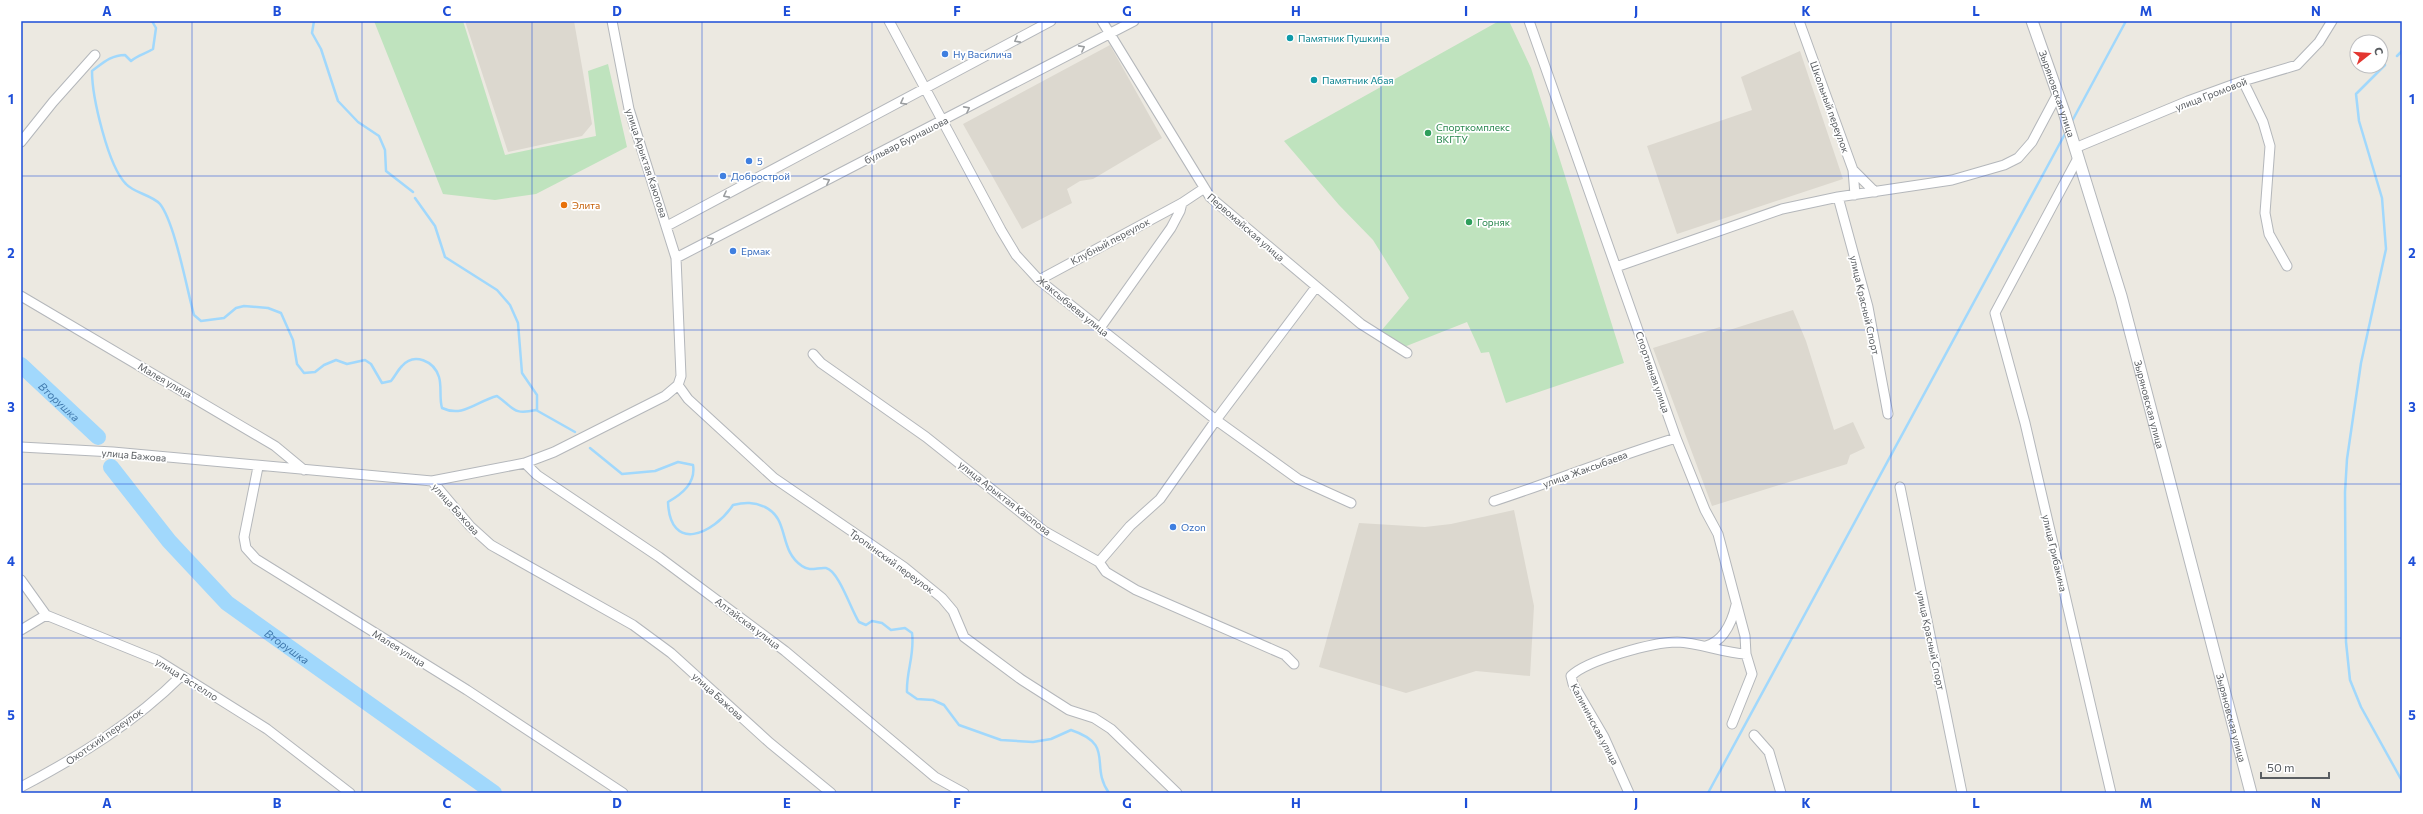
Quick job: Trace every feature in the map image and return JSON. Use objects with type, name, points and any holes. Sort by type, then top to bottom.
[{"type":"street","name":"улица Арыктая Каюпова","points":[[612,21],[629,109],[676,258],[681,376],[678,386]]},
{"type":"street","name":"Жаксыбаева улица","points":[[889,21],[1016,255],[1039,280],[1216,420],[1298,479],[1351,503]]},
{"type":"street","points":[[667,226],[926,90],[1051,21]]},
{"type":"street","name":"Первомайская улица","points":[[1102,21],[1203,188],[1225,210],[1361,324],[1407,353]]},
{"type":"street","name":"бульвар Бурнашова","points":[[676,258],[1134,21]]},
{"type":"street","name":"Спортивная улица","points":[[1529,21],[1676,438],[1705,510],[1718,534],[1745,636],[1746,654],[1752,668],[1752,674],[1732,724]]},
{"type":"street","name":"Школьный переулок","points":[[1799,21],[1853,170],[1855,195]]},
{"type":"street","name":"Зыряновская улица","points":[[2032,21],[2064,112],[2121,296],[2251,793]]},
{"type":"street","name":"улица Громовой","points":[[2076,153],[2243,81],[2297,65],[2319,42],[2332,21]]},
{"type":"street","points":[[21,142],[53,102],[95,55]]},
{"type":"street","points":[[2243,81],[2262,122],[2270,146],[2265,213],[2269,234],[2287,266]]},
{"type":"street","points":[[1616,266],[1782,209],[1838,197],[1952,180],[2004,166],[2018,158],[2032,142],[2057,95]]},
{"type":"street","name":"улица Грибакина","points":[[2076,153],[1995,313],[2025,423],[2111,793]]},
{"type":"street","points":[[1853,170],[1875,192]]},
{"type":"street","name":"Клубный переулок","points":[[1039,280],[1182,203],[1203,188]]},
{"type":"street","name":"улица Красный Спорт","points":[[1838,197],[1868,307],[1888,414]]},
{"type":"street","points":[[1100,328],[1171,228],[1180,211],[1182,203]]},
{"type":"street","points":[[1099,562],[1130,526],[1160,499],[1216,420],[1316,287]]},
{"type":"street","name":"Малея улица","points":[[21,296],[275,446],[304,470]]},
{"type":"street","name":"улица Арыктая Каюпова","points":[[813,354],[821,363],[926,437],[1044,531],[1099,562],[1106,572],[1136,590],[1285,655],[1294,664]]},
{"type":"street","points":[[432,481],[476,474],[525,463],[579,440],[665,396],[678,386]]},
{"type":"street","name":"Тропинский переулок","points":[[678,386],[688,399],[774,478],[904,567],[942,598],[953,611],[964,637],[1022,680],[1069,710],[1094,718],[1111,729],[1177,793]]},
{"type":"street","name":"улица Жаксыбаева","points":[[1494,501],[1559,479],[1625,453],[1676,438]]},
{"type":"street","name":"улица Бажова","points":[[21,447],[113,452],[258,467],[432,481],[470,526],[491,545],[633,625],[671,654],[770,743],[831,793]]},
{"type":"street","name":"Алтайская улица","points":[[525,463],[537,475],[659,557],[785,651],[936,777],[964,793]]},
{"type":"street","name":"Малея улица","points":[[258,467],[244,537],[246,548],[256,559],[466,690],[623,793]]},
{"type":"street","name":"улица Красный Спорт","points":[[1900,487],[1962,793]]},
{"type":"street","points":[[21,580],[46,615],[21,630]]},
{"type":"street","points":[[1706,646],[1721,639],[1734,614],[1736,603]]},
{"type":"street","name":"улица Гастелло","points":[[46,615],[156,660],[267,729],[350,793]]},
{"type":"street","name":"Калининская улица","points":[[1629,793],[1613,755],[1573,684],[1571,676],[1588,664],[1659,643],[1678,642],[1706,646]]},
{"type":"street","points":[[1706,646],[1746,654]]},
{"type":"street","name":"Охотский переулок","points":[[21,787],[61,766],[112,732],[163,695],[181,676]]},
{"type":"street","points":[[1754,734],[1762,741],[1768,752],[1781,793]]},
{"type":"shaded area","points":[[465,21],[574,21],[592,124],[582,136],[508,152]]},
{"type":"shaded area","points":[[1110,45],[1162,138],[1093,179],[1080,181],[1067,189],[1072,203],[1022,229],[963,124]]},
{"type":"shaded area","points":[[1800,51],[1843,179],[1677,234],[1647,146],[1752,110],[1741,77]]},
{"type":"shaded area","points":[[1793,310],[1806,341],[1834,430],[1853,422],[1865,448],[1850,455],[1847,464],[1712,506],[1653,348],[1720,327],[1723,332]]},
{"type":"shaded area","points":[[1514,510],[1534,606],[1530,676],[1476,671],[1406,693],[1319,667],[1359,523],[1425,527],[1451,524]]},
{"type":"green space","points":[[374,21],[463,21],[505,155],[596,136],[588,71],[608,64],[627,147],[536,194],[495,200],[443,194]]},
{"type":"green space","name":"Горняк","points":[[1499,21],[1509,21],[1531,68],[1624,363],[1506,403],[1489,352],[1481,353],[1467,322],[1404,347],[1381,331],[1409,298],[1373,240],[1339,205],[1284,141]]},
{"type":"waterway","points":[[152,21],[156,28],[153,49],[131,61],[125,55],[115,56],[107,60],[92,71],[93,83],[102,130],[107,147],[119,175],[129,187],[157,201],[171,226],[194,315],[201,321],[224,318],[236,308],[244,306],[268,308],[281,313],[293,340],[297,364],[304,373],[315,372],[324,365],[336,360],[347,364],[365,360],[371,364],[382,383],[391,381],[407,362],[418,359],[423,360],[433,367],[439,377],[442,408],[450,411],[463,410],[497,396],[515,410],[523,412],[536,410],[575,432]]},
{"type":"waterway","points":[[314,21],[312,33],[321,49],[338,101],[358,122],[379,136],[385,150],[386,171],[413,192]]},
{"type":"waterway","points":[[2071,123],[2126,21]]},
{"type":"waterway","points":[[2397,56],[2402,51]]},
{"type":"waterway","points":[[2376,74],[2356,94],[2359,121],[2382,198],[2386,249],[2361,363],[2347,459],[2345,492],[2346,642],[2350,680],[2361,707],[2402,781]]},
{"type":"waterway","points":[[1708,793],[2066,132]]},
{"type":"waterway","points":[[415,198],[435,226],[445,257],[497,290],[510,305],[518,323],[522,373],[537,395],[537,410]]},
{"type":"waterway","name":"Вторушка","points":[[21,365],[98,437]]},
{"type":"waterway","points":[[590,448],[622,474],[655,471],[678,462],[693,465],[690,483],[683,492],[668,502],[671,518],[676,528],[684,533],[694,534],[704,531],[725,516],[733,505],[742,503],[757,504],[773,512],[778,519],[786,543],[795,559],[805,568],[826,568],[831,571],[840,583],[859,622],[866,625],[872,621],[882,623],[891,630],[905,628],[912,633],[913,641],[907,692],[917,699],[933,700],[944,705],[959,725],[1001,740],[1033,742],[1051,739],[1071,730],[1085,736],[1093,742],[1098,749],[1103,783],[1109,793]]},
{"type":"waterway","name":"Вторушка","points":[[111,467],[169,541],[227,603],[494,793]]},
{"type":"place","name":"Памятник Пушкина","points":[[1290,38]]},
{"type":"place","name":"Ну Василича","points":[[945,54]]},
{"type":"place","name":"Памятник Абая","points":[[1314,80]]},
{"type":"place","name":"Спорткомплекс ВКГТУ","points":[[1428,133]]},
{"type":"place","name":"5","points":[[749,161]]},
{"type":"place","name":"Добрострой","points":[[723,176]]},
{"type":"place","name":"Элита","points":[[564,205]]},
{"type":"place","name":"Горняк","points":[[1469,222]]},
{"type":"place","name":"Ермак","points":[[733,251]]},
{"type":"place","name":"Ozon","points":[[1173,527]]}]
